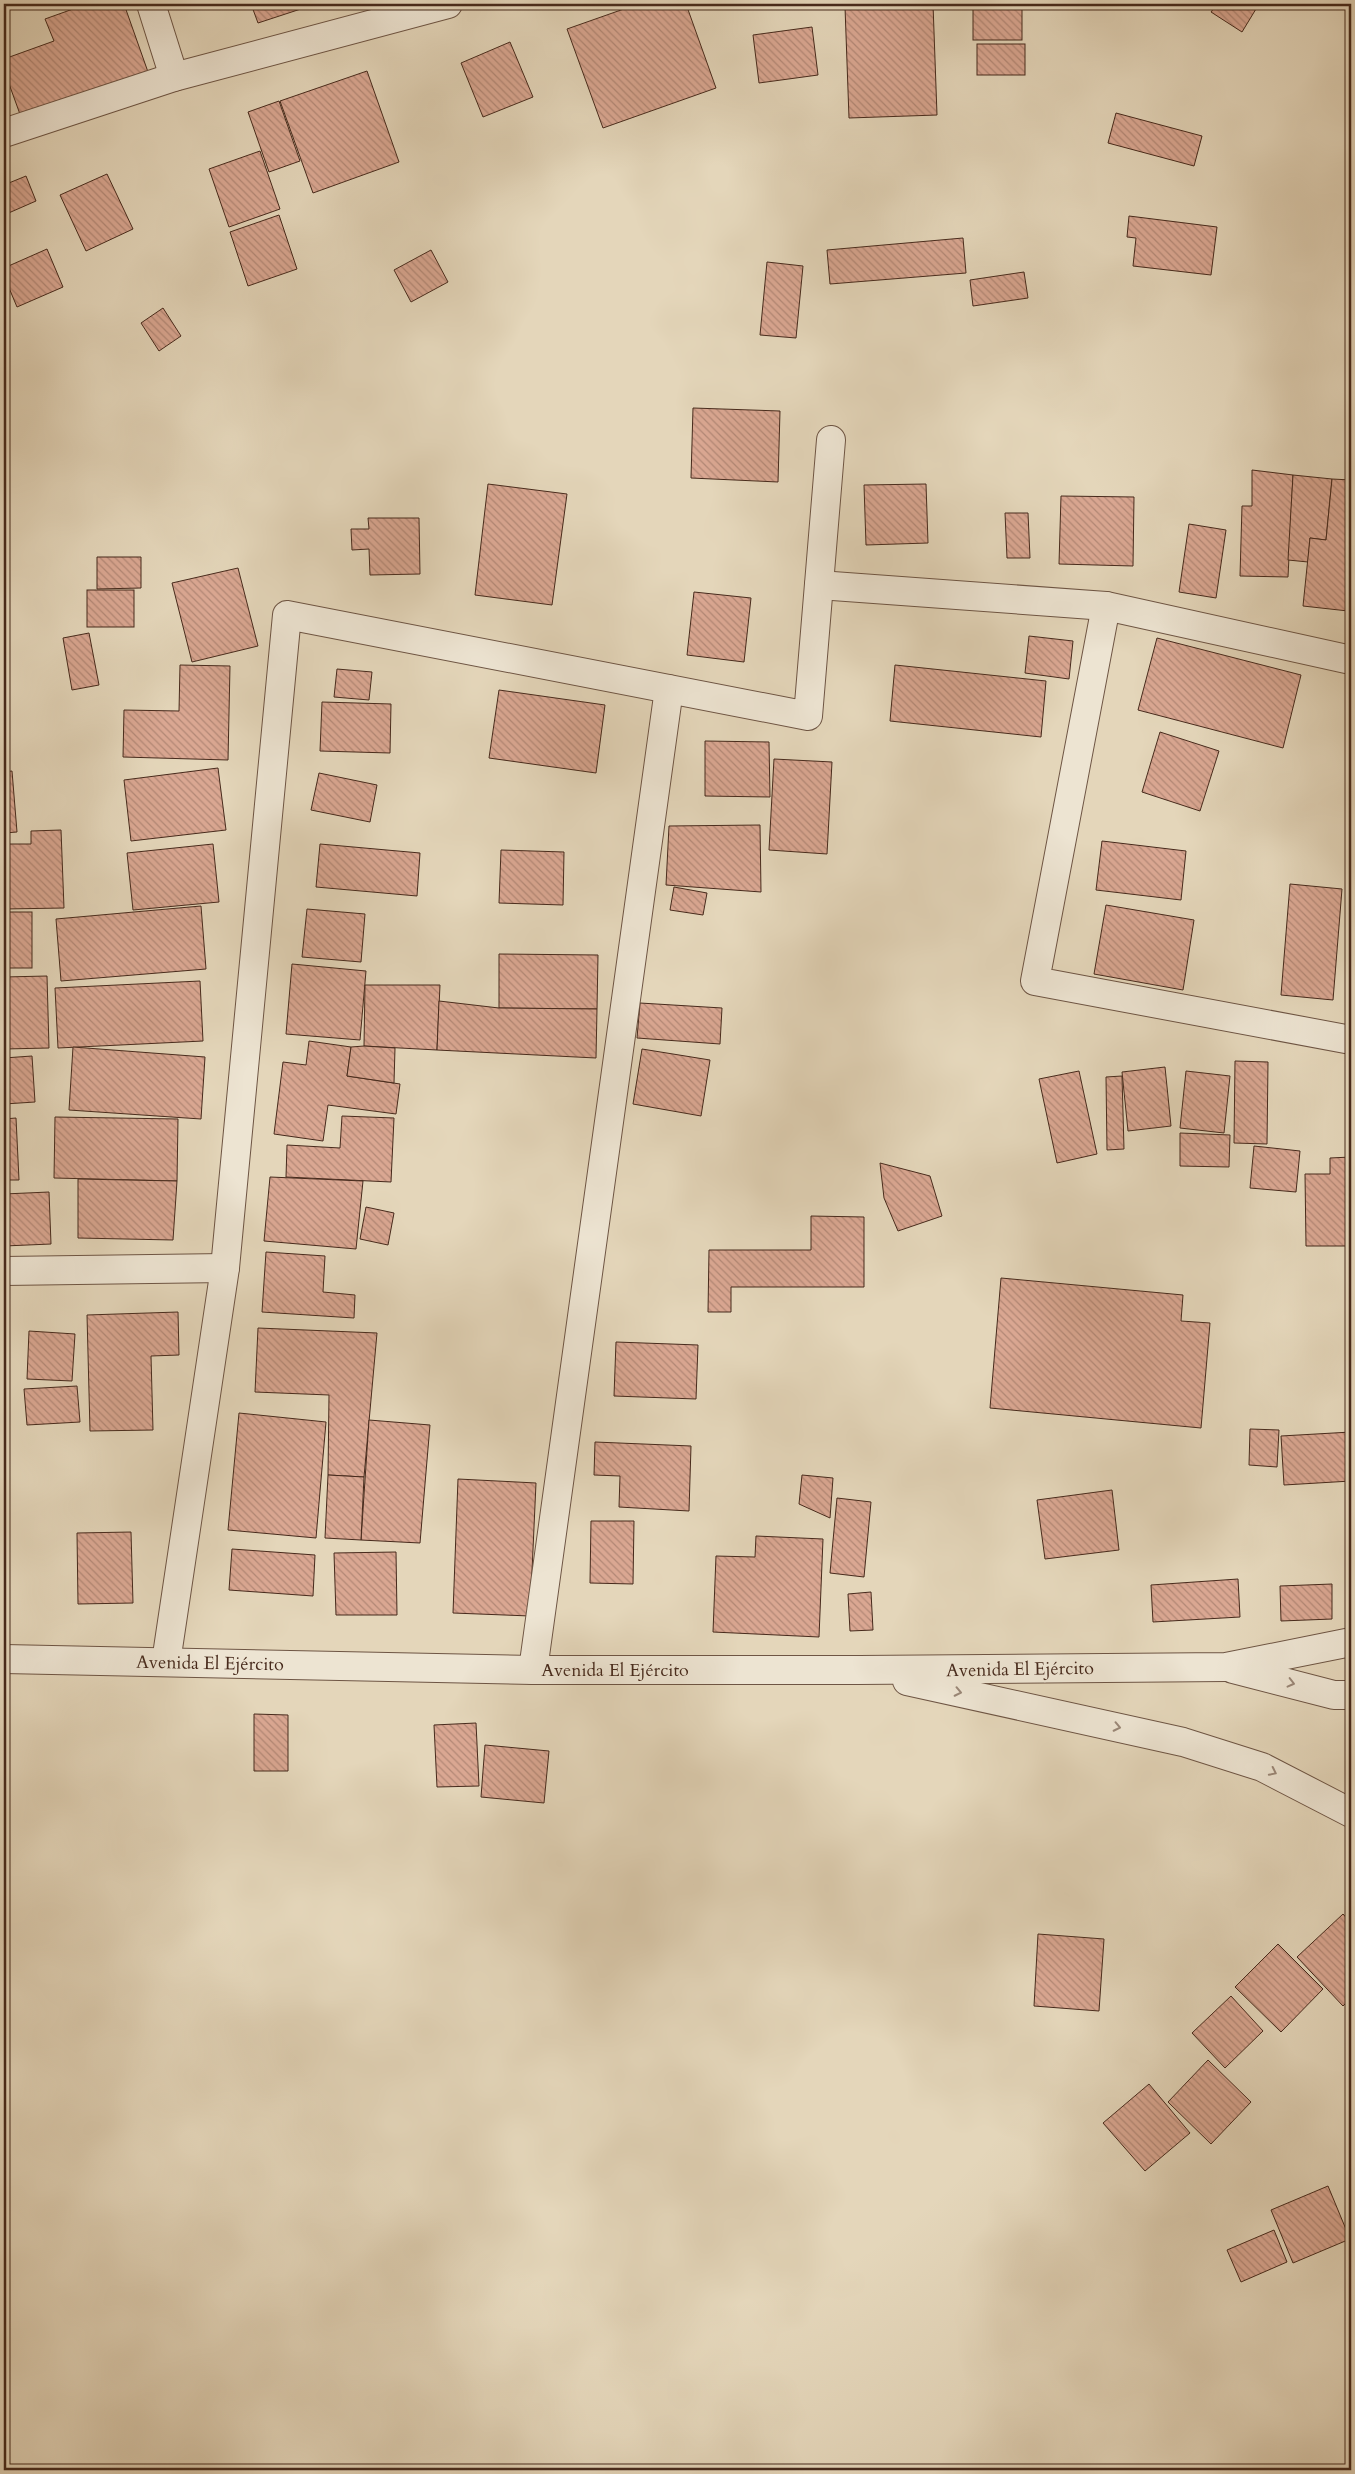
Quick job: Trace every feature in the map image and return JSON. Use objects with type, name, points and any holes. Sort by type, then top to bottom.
[{"type":"street","points":[[151,4],[174,77]]},
{"type":"street","points":[[4,133],[174,77],[448,4]]},
{"type":"street","points":[[166,1662],[225,1268],[287,615],[808,716],[831,440]]},
{"type":"street","points":[[819,586],[1106,606],[1351,660]]},
{"type":"street","points":[[1106,606],[1035,981],[1351,1040]]},
{"type":"street","points":[[533,1670],[669,689]]},
{"type":"street","points":[[4,1271],[225,1268]]},
{"type":"street","name":"Avenida El Ejército","points":[[4,1659],[533,1670],[1226,1667],[1351,1642]]},
{"type":"street","name":"Avenida El Ejército","points":[[1226,1667],[1334,1695],[1351,1695]]},
{"type":"street","points":[[859,1670],[1183,1742],[1262,1767],[1351,1813]]},
{"type":"building","points":[[87,4],[124,4],[148,72],[21,117],[4,70],[4,59],[54,41],[45,19]]},
{"type":"building","points":[[251,4],[316,4],[258,23]]},
{"type":"building","points":[[638,4],[686,4],[716,88],[603,128],[567,29]]},
{"type":"building","points":[[933,4],[937,115],[849,118],[845,7]]},
{"type":"building","points":[[1217,4],[1259,4],[1242,32],[1211,12]]},
{"type":"building","points":[[973,9],[1022,9],[1022,40],[973,40]]},
{"type":"building","points":[[812,27],[818,75],[759,83],[753,35]]},
{"type":"building","points":[[510,42],[533,97],[483,117],[461,63]]},
{"type":"building","points":[[977,44],[1025,44],[1025,75],[977,75]]},
{"type":"building","points":[[367,71],[399,162],[313,193],[280,101]]},
{"type":"building","points":[[279,101],[300,161],[269,172],[248,112]]},
{"type":"building","points":[[1116,113],[1202,136],[1194,166],[1108,143]]},
{"type":"building","points":[[260,151],[280,209],[229,227],[209,169]]},
{"type":"building","points":[[107,174],[133,229],[86,251],[60,195]]},
{"type":"building","points":[[26,176],[36,201],[4,215],[4,185]]},
{"type":"building","points":[[279,215],[297,269],[248,286],[230,232]]},
{"type":"building","points":[[1129,216],[1217,227],[1211,275],[1133,266],[1136,238],[1127,237]]},
{"type":"building","points":[[963,238],[966,273],[830,284],[827,250]]},
{"type":"building","points":[[47,249],[63,287],[17,307],[4,276],[4,268]]},
{"type":"building","points":[[431,250],[448,282],[411,302],[394,270]]},
{"type":"building","points":[[767,262],[803,266],[796,338],[760,335]]},
{"type":"building","points":[[1024,272],[1028,298],[973,306],[970,280]]},
{"type":"building","points":[[163,308],[181,336],[159,351],[141,323]]},
{"type":"building","points":[[4,330],[8,341],[4,343]]},
{"type":"building","points":[[693,408],[780,411],[778,482],[691,478]]},
{"type":"building","points":[[1252,470],[1293,475],[1288,577],[1240,576],[1242,506],[1252,506]]},
{"type":"building","points":[[1293,475],[1332,479],[1326,540],[1310,538],[1308,562],[1288,560]]},
{"type":"building","points":[[1332,479],[1351,480],[1351,572],[1348,611],[1303,606],[1310,538],[1326,540]]},
{"type":"building","points":[[488,484],[567,494],[552,605],[475,595]]},
{"type":"building","points":[[926,484],[928,543],[866,545],[864,485]]},
{"type":"building","points":[[1061,496],[1134,497],[1133,566],[1059,564]]},
{"type":"building","points":[[1005,513],[1028,513],[1030,558],[1007,558]]},
{"type":"building","points":[[368,518],[419,518],[420,574],[370,575],[369,549],[352,550],[351,529],[369,529]]},
{"type":"building","points":[[1189,524],[1226,530],[1216,598],[1179,592]]},
{"type":"building","points":[[97,557],[141,557],[141,588],[97,589]]},
{"type":"building","points":[[238,568],[258,646],[192,662],[172,583]]},
{"type":"building","points":[[87,590],[134,590],[134,627],[87,627]]},
{"type":"building","points":[[694,592],[751,598],[744,662],[687,655]]},
{"type":"building","points":[[89,633],[99,685],[72,690],[63,638]]},
{"type":"building","points":[[1029,636],[1073,641],[1069,679],[1025,673]]},
{"type":"building","points":[[1157,638],[1301,675],[1283,748],[1138,710]]},
{"type":"building","points":[[180,665],[230,666],[228,760],[123,757],[124,710],[179,711]]},
{"type":"building","points":[[895,665],[1046,681],[1041,737],[890,721]]},
{"type":"building","points":[[337,669],[372,672],[369,700],[334,697]]},
{"type":"building","points":[[499,690],[605,705],[596,773],[489,758]]},
{"type":"building","points":[[322,702],[391,704],[390,753],[320,751]]},
{"type":"building","points":[[1160,732],[1219,751],[1200,811],[1142,792]]},
{"type":"building","points":[[705,741],[769,742],[770,797],[705,796]]},
{"type":"building","points":[[774,759],[832,762],[827,854],[769,850]]},
{"type":"building","points":[[218,768],[226,830],[131,841],[124,780]]},
{"type":"building","points":[[12,771],[17,832],[4,833],[4,772]]},
{"type":"building","points":[[319,773],[377,785],[370,822],[311,810]]},
{"type":"building","points":[[760,825],[761,892],[666,885],[669,826]]},
{"type":"building","points":[[61,830],[64,908],[4,909],[4,844],[31,844],[31,831]]},
{"type":"building","points":[[1102,841],[1186,851],[1181,900],[1096,890]]},
{"type":"building","points":[[213,844],[219,902],[133,910],[127,853]]},
{"type":"building","points":[[320,844],[420,853],[417,896],[316,887]]},
{"type":"building","points":[[501,850],[564,852],[563,905],[499,903]]},
{"type":"building","points":[[1290,884],[1342,889],[1333,1000],[1281,995]]},
{"type":"building","points":[[674,887],[707,893],[703,915],[670,910]]},
{"type":"building","points":[[1106,905],[1194,920],[1183,990],[1094,974]]},
{"type":"building","points":[[201,906],[206,969],[61,981],[56,919]]},
{"type":"building","points":[[307,909],[365,914],[361,962],[302,957]]},
{"type":"building","points":[[4,912],[32,912],[32,968],[4,968]]},
{"type":"building","points":[[499,954],[598,955],[597,1009],[499,1008]]},
{"type":"building","points":[[292,964],[366,971],[360,1040],[286,1034]]},
{"type":"building","points":[[47,976],[49,1048],[4,1049],[4,977]]},
{"type":"building","points":[[200,981],[203,1041],[58,1048],[55,988]]},
{"type":"building","points":[[365,985],[440,985],[437,1050],[364,1046]]},
{"type":"building","points":[[439,1001],[499,1008],[597,1009],[596,1058],[437,1050]]},
{"type":"building","points":[[640,1003],[722,1008],[720,1044],[637,1038]]},
{"type":"building","points":[[309,1041],[351,1047],[347,1076],[400,1084],[396,1114],[328,1105],[323,1141],[274,1134],[283,1062],[306,1065]]},
{"type":"building","points":[[73,1047],[205,1057],[201,1119],[69,1110]]},
{"type":"building","points":[[351,1047],[395,1048],[394,1083],[347,1076]]},
{"type":"building","points":[[642,1049],[710,1060],[701,1116],[633,1104]]},
{"type":"building","points":[[32,1056],[35,1102],[4,1104],[4,1058]]},
{"type":"building","points":[[1235,1061],[1268,1062],[1267,1144],[1234,1143]]},
{"type":"building","points":[[1165,1067],[1171,1126],[1128,1131],[1122,1072]]},
{"type":"building","points":[[1079,1071],[1097,1154],[1057,1163],[1039,1079]]},
{"type":"building","points":[[1186,1071],[1230,1076],[1224,1133],[1180,1128]]},
{"type":"building","points":[[1122,1076],[1124,1149],[1107,1150],[1106,1077]]},
{"type":"building","points":[[342,1116],[394,1118],[391,1182],[286,1177],[287,1145],[340,1148]]},
{"type":"building","points":[[55,1117],[178,1119],[177,1181],[54,1178]]},
{"type":"building","points":[[16,1118],[19,1180],[4,1180],[4,1119]]},
{"type":"building","points":[[1180,1133],[1230,1135],[1229,1167],[1180,1166]]},
{"type":"building","points":[[1254,1146],[1300,1151],[1296,1192],[1250,1188]]},
{"type":"building","points":[[1351,1157],[1351,1246],[1306,1246],[1305,1174],[1330,1174],[1330,1158]]},
{"type":"building","points":[[880,1163],[930,1176],[942,1216],[898,1231],[884,1198]]},
{"type":"building","points":[[270,1177],[363,1181],[356,1249],[264,1241]]},
{"type":"building","points":[[78,1179],[177,1181],[173,1240],[78,1238]]},
{"type":"building","points":[[49,1192],[51,1244],[4,1246],[4,1194]]},
{"type":"building","points":[[366,1207],[394,1213],[388,1245],[360,1239]]},
{"type":"building","points":[[811,1216],[864,1217],[864,1287],[731,1287],[731,1312],[708,1312],[709,1250],[811,1250]]},
{"type":"building","points":[[266,1252],[325,1256],[323,1292],[355,1295],[354,1318],[262,1312]]},
{"type":"building","points":[[1001,1278],[1183,1295],[1181,1321],[1210,1323],[1201,1428],[990,1408]]},
{"type":"building","points":[[178,1312],[179,1355],[151,1356],[153,1430],[90,1431],[87,1315]]},
{"type":"building","points":[[258,1328],[377,1333],[364,1477],[328,1475],[329,1395],[255,1392]]},
{"type":"building","points":[[29,1331],[75,1334],[72,1381],[27,1379]]},
{"type":"building","points":[[616,1342],[698,1345],[696,1399],[614,1396]]},
{"type":"building","points":[[77,1386],[80,1422],[27,1425],[24,1389]]},
{"type":"building","points":[[239,1413],[326,1422],[316,1538],[228,1530]]},
{"type":"building","points":[[369,1420],[430,1425],[420,1543],[361,1540]]},
{"type":"building","points":[[1250,1429],[1279,1430],[1277,1467],[1249,1465]]},
{"type":"building","points":[[1351,1432],[1351,1481],[1284,1485],[1281,1436]]},
{"type":"building","points":[[595,1442],[691,1446],[689,1511],[619,1507],[620,1476],[594,1475]]},
{"type":"building","points":[[328,1475],[364,1477],[361,1540],[325,1538]]},
{"type":"building","points":[[802,1475],[833,1478],[830,1518],[799,1504]]},
{"type":"building","points":[[458,1479],[536,1483],[530,1616],[453,1613]]},
{"type":"building","points":[[1112,1490],[1119,1550],[1045,1559],[1037,1500]]},
{"type":"building","points":[[837,1498],[871,1502],[864,1577],[830,1573]]},
{"type":"building","points":[[591,1521],[634,1521],[633,1584],[590,1583]]},
{"type":"building","points":[[131,1532],[133,1603],[78,1604],[77,1533]]},
{"type":"building","points":[[756,1536],[823,1539],[819,1637],[713,1632],[716,1556],[755,1557]]},
{"type":"building","points":[[232,1549],[315,1555],[313,1596],[229,1590]]},
{"type":"building","points":[[396,1552],[397,1615],[336,1615],[334,1553]]},
{"type":"building","points":[[1238,1579],[1240,1617],[1153,1622],[1151,1585]]},
{"type":"building","points":[[1332,1584],[1332,1619],[1281,1621],[1280,1586]]},
{"type":"building","points":[[871,1592],[873,1630],[850,1631],[848,1594]]},
{"type":"building","points":[[254,1714],[288,1715],[288,1771],[254,1771]]},
{"type":"building","points":[[476,1723],[479,1786],[437,1787],[434,1725]]},
{"type":"building","points":[[485,1745],[549,1751],[544,1803],[481,1797]]},
{"type":"building","points":[[1343,1914],[1351,1923],[1351,1998],[1343,2006],[1297,1957]]},
{"type":"building","points":[[1038,1934],[1104,1939],[1099,2011],[1034,2006]]},
{"type":"building","points":[[1278,1944],[1323,1989],[1281,2032],[1235,1987]]},
{"type":"building","points":[[1231,1996],[1263,2031],[1225,2068],[1192,2033]]},
{"type":"building","points":[[1208,2060],[1251,2102],[1211,2144],[1168,2102]]},
{"type":"building","points":[[1149,2084],[1190,2133],[1145,2171],[1103,2123]]},
{"type":"building","points":[[1328,2186],[1350,2239],[1293,2263],[1271,2210]]},
{"type":"building","points":[[1274,2230],[1287,2262],[1241,2282],[1227,2250]]}]
